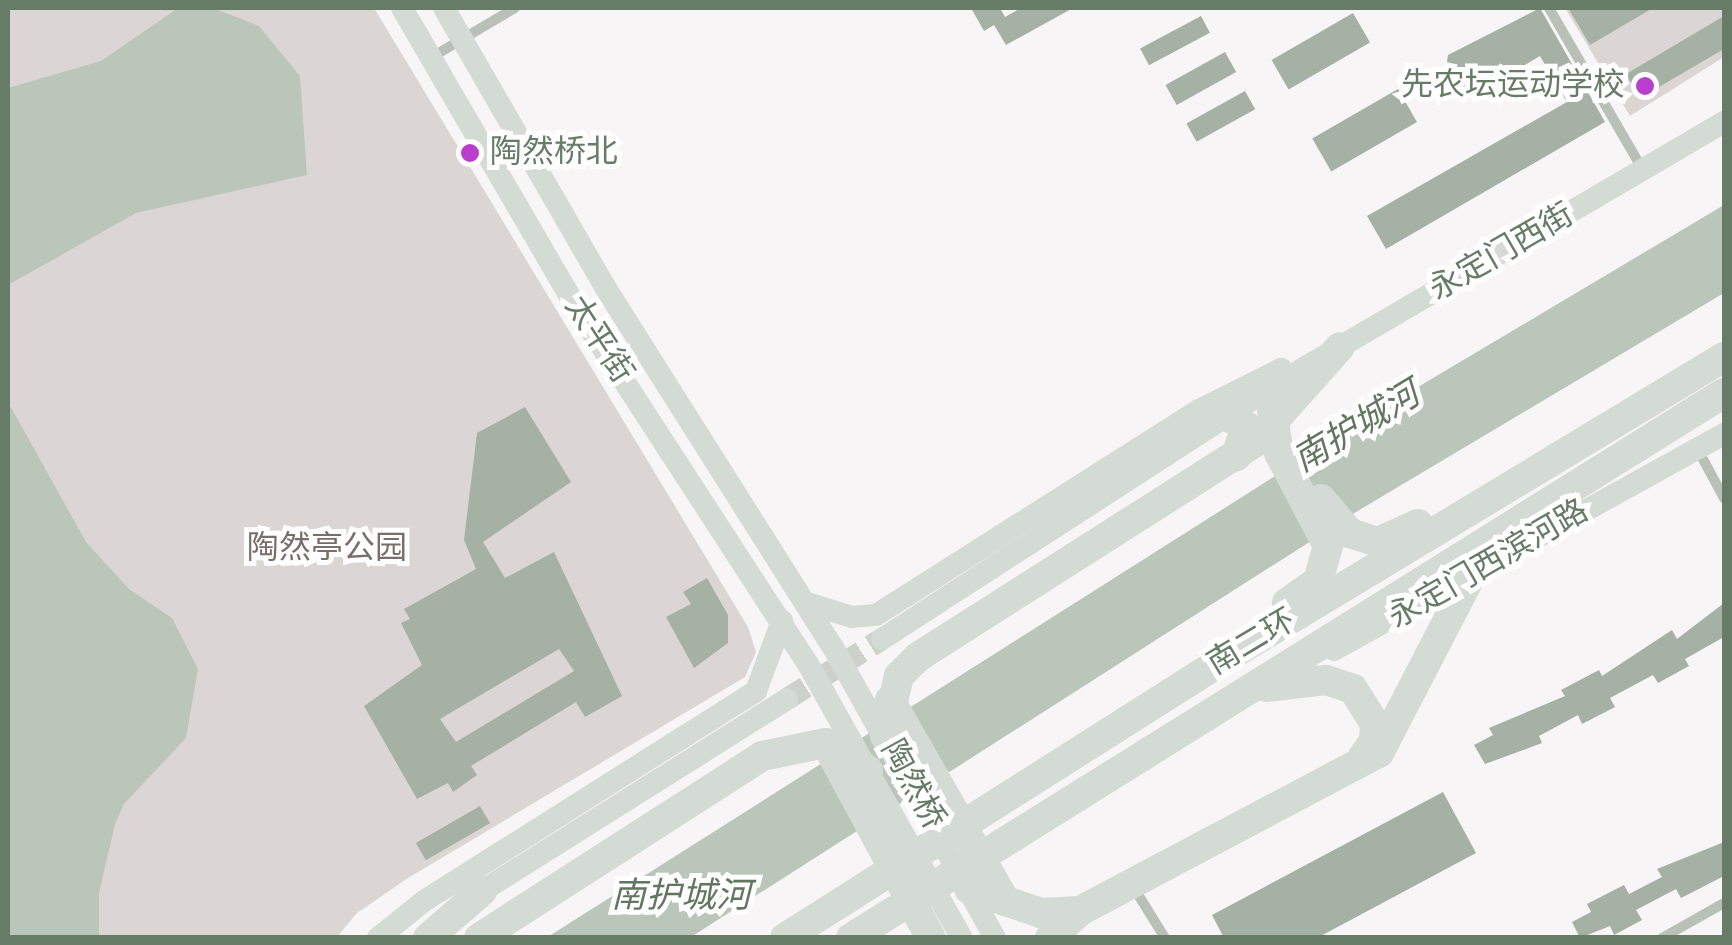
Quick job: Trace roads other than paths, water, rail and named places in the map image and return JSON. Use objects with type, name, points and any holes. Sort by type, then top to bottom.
[{"type":"highway","points":[[885,736],[890,700],[900,676],[918,656],[1236,456],[1273,420],[1287,389],[1340,347]]},
{"type":"highway","name":"南二环","points":[[785,938],[1226,658],[1724,358]]},
{"type":"highway","points":[[1284,453],[1287,389]]},
{"type":"highway","name":"南二环","points":[[851,938],[1724,393]]},
{"type":"highway","points":[[1228,416],[1246,426],[1236,456]]},
{"type":"highway","points":[[1273,420],[1284,453],[1339,540]]},
{"type":"highway","points":[[1236,456],[1284,453]]},
{"type":"highway","points":[[1339,540],[1378,542],[1468,493],[1512,486]]},
{"type":"highway","points":[[1226,658],[1253,624],[1318,581],[1339,540]]},
{"type":"highway","points":[[1050,938],[1080,910],[1351,772],[1395,732],[1475,568]]},
{"type":"highway","points":[[1250,690],[1326,680],[1352,689],[1375,724],[1374,741],[1351,772]]},
{"type":"highway","points":[[890,700],[996,921]]},
{"type":"highway","points":[[826,743],[934,938]]},
{"type":"highway","points":[[479,938],[762,756],[826,743],[868,770]]},
{"type":"highway","points":[[428,938],[482,891]]},
{"type":"highway","points":[[934,938],[956,897],[996,921],[1080,910]]},
{"type":"main road","name":"太平街","points":[[402,8],[574,304],[808,664]]},
{"type":"main road","name":"太平街","points":[[444,8],[605,287],[833,646]]},
{"type":"main road","name":"永定门西街","points":[[807,604],[852,617],[876,615],[1199,410],[1340,347],[1724,122]]},
{"type":"main road","points":[[882,639],[1228,416],[1287,389]]},
{"type":"main road","name":"永定门西滨河路","points":[[1250,690],[1352,642],[1475,568],[1724,434]]},
{"type":"main road","points":[[378,938],[424,901],[756,691],[782,621]]},
{"type":"main road","name":"陶然桥","points":[[833,646],[885,736],[956,897],[962,938]]},
{"type":"main road","name":"陶然桥","points":[[808,664],[868,770],[956,897]]},
{"type":"main road","points":[[408,938],[787,700]]},
{"type":"street","points":[[431,58],[515,8]]},
{"type":"street","points":[[1550,8],[1643,170]]},
{"type":"street","points":[[1698,450],[1724,498]]},
{"type":"street","points":[[1132,885],[1165,938]]},
{"type":"street","points":[[1662,938],[1724,902]]},
{"type":"water","points":[[178,8],[213,8],[259,26],[300,76],[307,175],[136,213],[8,285],[8,88],[101,61]]},
{"type":"water","name":"南护城河","points":[[1724,205],[1724,293],[1361,509],[691,937],[546,938],[1381,409]]},
{"type":"water","points":[[8,402],[86,542],[129,589],[172,618],[198,669],[186,738],[124,804],[115,824],[99,893],[99,937],[8,937]]},
{"type":"tunnel","points":[[787,699],[882,639]]},
{"type":"place","name":"先农坛运动学校","points":[[1645,86]]},
{"type":"place","name":"陶然桥北","points":[[470,153]]},
{"type":"park label","name":"陶然亭公园","points":[[327,549]]}]
